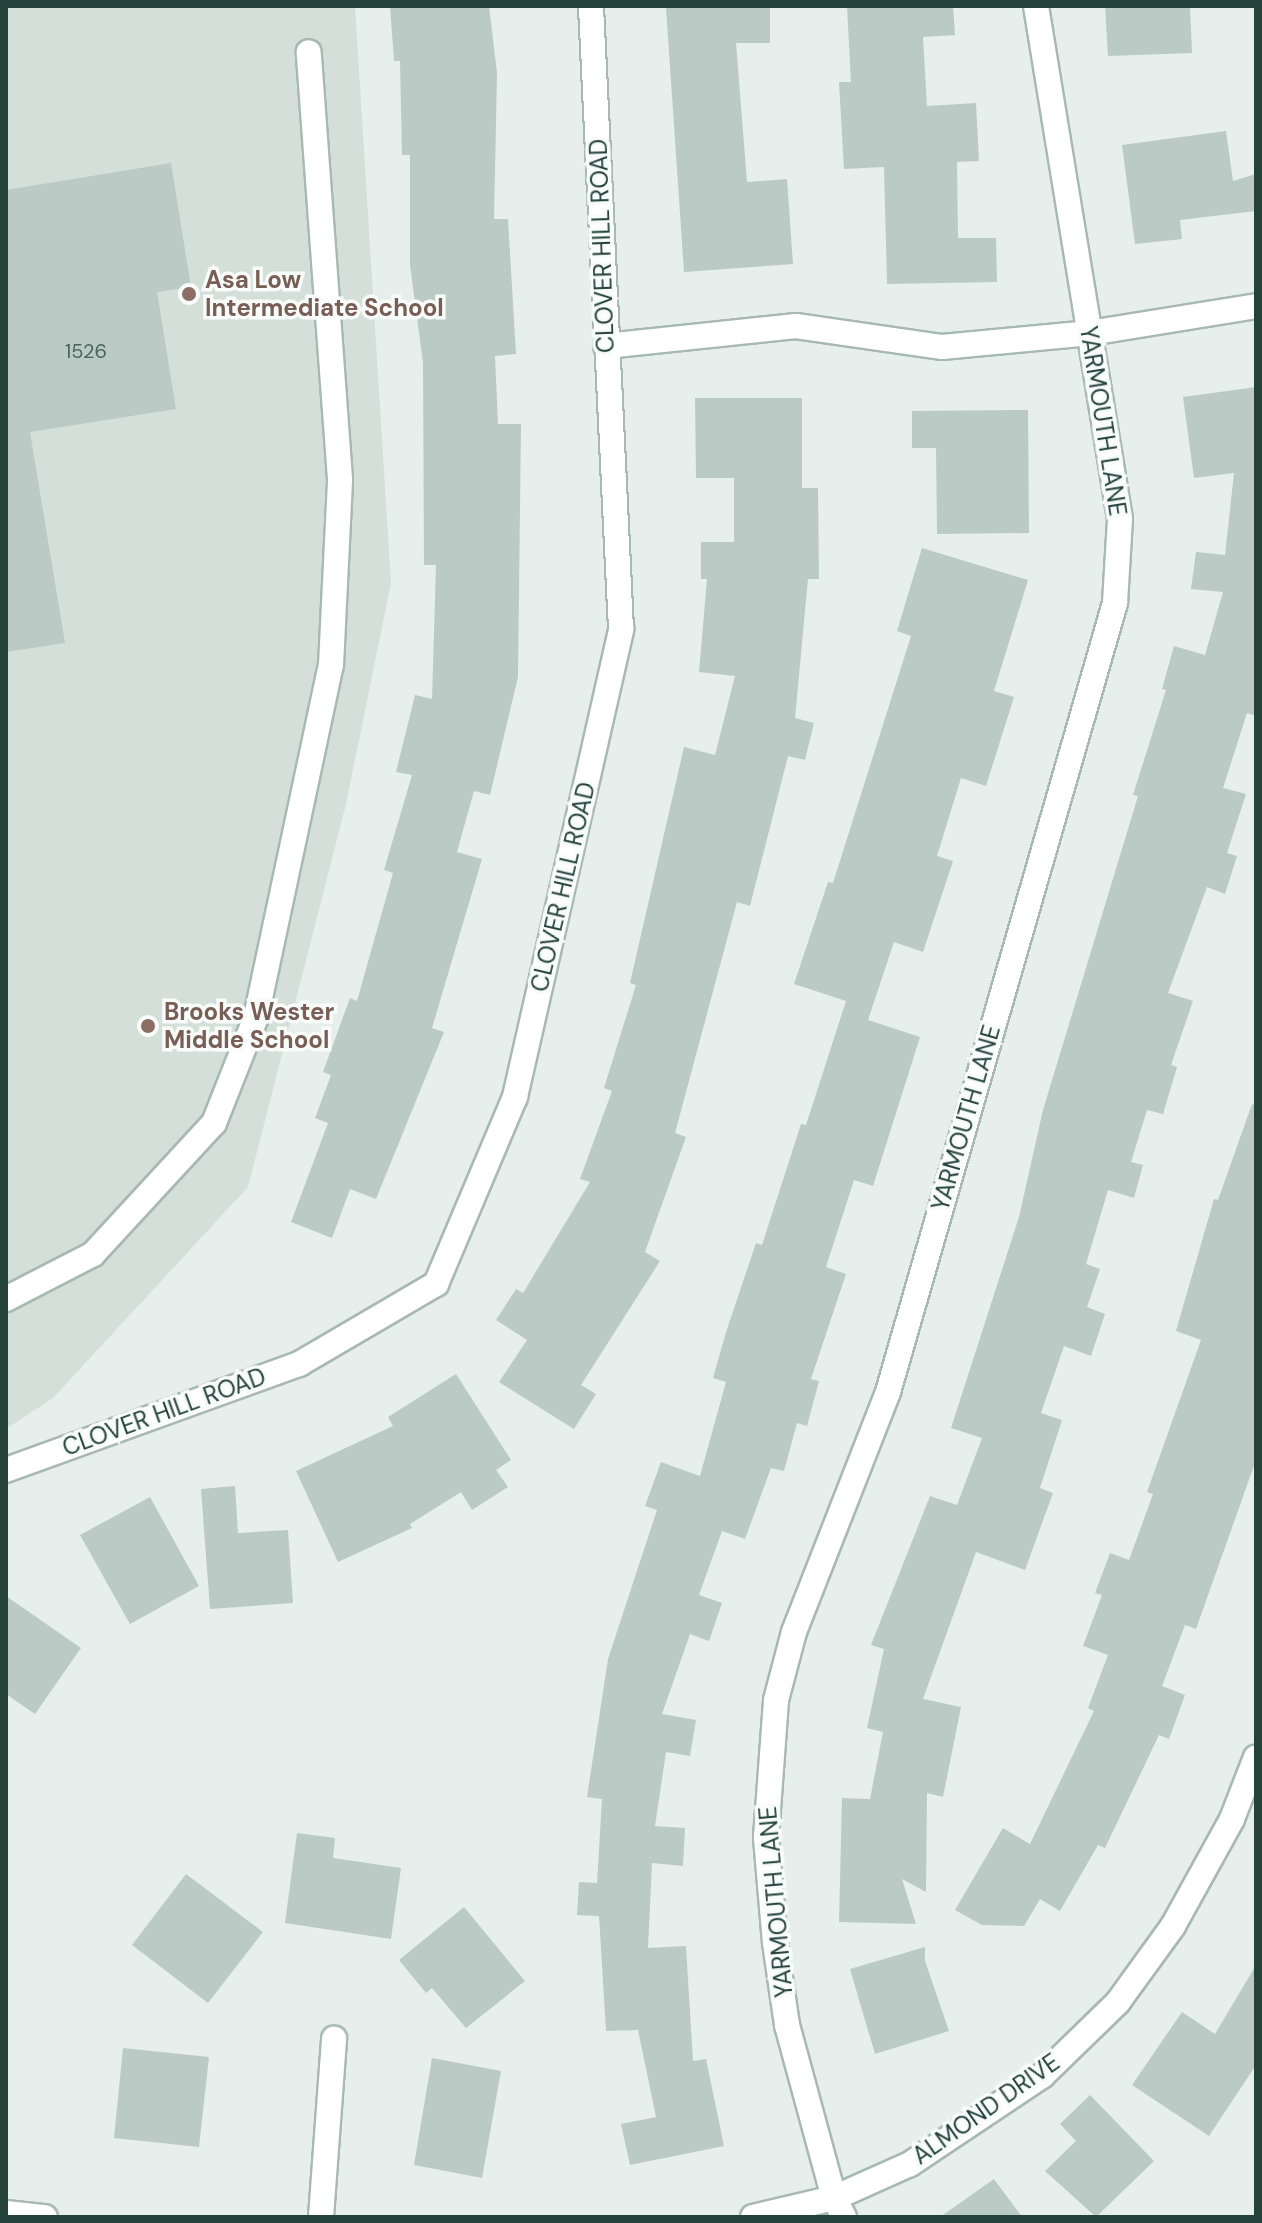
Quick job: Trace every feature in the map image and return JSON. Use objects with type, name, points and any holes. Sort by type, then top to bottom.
[{"type":"street","name":"CLOVER HILL ROAD","points":[[6,1470],[299,1364],[436,1284],[515,1097],[621,629],[591,6]]},
{"type":"street","name":"YARMOUTH LANE","points":[[839,2208],[787,2025],[775,1943],[766,1821],[776,1700],[794,1632],[888,1392],[1115,603],[1120,519],[1036,6]]},
{"type":"street","points":[[6,1299],[93,1254],[214,1123],[256,1017],[331,665],[340,479],[309,52]]},
{"type":"street","points":[[606,346],[796,326],[942,347],[1090,333],[1256,306]]},
{"type":"street","name":"ALMOND DRIVE","points":[[753,2217],[839,2208],[1042,2076],[1118,2002],[1173,1926],[1232,1819],[1256,1757]]},
{"type":"street","points":[[321,2217],[334,2038]]},
{"type":"street","points":[[6,2213],[45,2217]]},
{"type":"shaded area","name":"Asa Low Intermediate School","points":[[6,6],[355,6],[391,583],[346,804],[248,1187],[53,1398],[6,1429]]},
{"type":"building","points":[[390,6],[489,6],[497,73],[494,219],[508,219],[516,354],[495,356],[498,424],[521,424],[518,677],[490,795],[474,791],[457,852],[482,859],[432,1028],[444,1032],[376,1199],[350,1189],[332,1238],[291,1222],[328,1123],[315,1118],[331,1075],[323,1072],[350,998],[357,1001],[393,873],[384,870],[412,775],[396,772],[415,695],[432,699],[436,565],[424,565],[423,363],[410,265],[410,155],[402,155],[400,61],[394,61]]},
{"type":"building","points":[[770,6],[770,43],[736,43],[747,182],[787,179],[793,264],[684,272],[666,8]]},
{"type":"building","points":[[847,6],[953,6],[955,35],[923,37],[927,106],[976,103],[979,161],[957,162],[958,238],[996,238],[997,282],[887,284],[884,167],[844,169],[839,82],[851,82]]},
{"type":"building","points":[[1105,6],[1190,6],[1192,53],[1108,56]]},
{"type":"building","points":[[1226,131],[1233,181],[1256,174],[1256,211],[1180,220],[1182,239],[1135,244],[1122,145]]},
{"type":"building","name":"Asa Low Intermediate School","points":[[171,163],[191,287],[157,292],[176,409],[30,432],[65,643],[6,652],[6,190]]},
{"type":"building","points":[[1256,387],[1256,716],[1247,713],[1223,788],[1246,794],[1227,853],[1237,856],[1225,894],[1207,887],[1168,993],[1193,1001],[1171,1065],[1177,1067],[1163,1114],[1147,1110],[1131,1162],[1143,1165],[1134,1198],[1108,1190],[1086,1264],[1100,1269],[1087,1307],[1105,1314],[1091,1356],[1064,1346],[1041,1413],[1062,1420],[1040,1488],[1053,1493],[1025,1570],[976,1552],[923,1699],[961,1707],[943,1797],[927,1793],[926,1892],[902,1879],[916,1924],[839,1922],[842,1798],[870,1799],[883,1732],[867,1728],[884,1649],[871,1645],[930,1496],[957,1505],[982,1438],[951,1428],[1019,1217],[1043,1110],[1138,796],[1133,795],[1166,690],[1162,689],[1174,646],[1205,655],[1223,592],[1191,589],[1196,552],[1225,555],[1234,473],[1194,478],[1183,397]]},
{"type":"building","points":[[695,398],[802,398],[802,488],[818,488],[819,579],[808,579],[795,718],[814,723],[805,760],[788,756],[750,906],[737,902],[675,1133],[686,1137],[645,1252],[660,1261],[581,1385],[596,1394],[574,1429],[499,1382],[527,1340],[496,1320],[516,1289],[523,1293],[590,1182],[580,1179],[612,1091],[604,1088],[636,985],[630,983],[684,747],[715,755],[735,676],[699,672],[707,579],[701,579],[701,542],[734,542],[734,478],[696,478]]},
{"type":"building","points":[[1028,410],[1029,533],[937,534],[936,448],[912,448],[912,411]]},
{"type":"building","points":[[922,548],[1028,580],[994,691],[1014,697],[986,786],[961,778],[937,856],[953,861],[923,952],[894,942],[868,1020],[920,1037],[873,1186],[854,1180],[826,1267],[846,1274],[811,1379],[819,1381],[807,1426],[797,1423],[784,1471],[771,1468],[745,1539],[722,1531],[699,1595],[722,1603],[709,1641],[690,1634],[662,1714],[696,1720],[690,1756],[666,1752],[655,1826],[685,1828],[683,1866],[652,1863],[648,1948],[686,1946],[693,2061],[706,2059],[724,2146],[630,2165],[621,2124],[656,2117],[638,2030],[606,2031],[599,1916],[577,1915],[579,1882],[597,1883],[602,1799],[587,1797],[608,1659],[657,1510],[645,1506],[661,1462],[700,1476],[726,1382],[713,1378],[726,1332],[756,1243],[762,1245],[801,1124],[806,1125],[846,1001],[794,984],[828,882],[833,883],[911,636],[897,631]]},
{"type":"building","points":[[1252,1104],[1256,1105],[1256,1460],[1196,1629],[1185,1625],[1162,1686],[1185,1695],[1169,1739],[1159,1735],[1105,1848],[1098,1845],[1060,1911],[1040,1899],[1024,1926],[982,1925],[955,1910],[1003,1828],[1030,1844],[1094,1711],[1088,1708],[1108,1655],[1083,1646],[1102,1595],[1095,1593],[1110,1553],[1129,1560],[1153,1494],[1147,1492],[1201,1340],[1176,1331],[1214,1199],[1218,1200]]},
{"type":"building","points":[[456,1374],[511,1460],[496,1470],[508,1487],[472,1510],[461,1492],[410,1524],[412,1528],[338,1562],[296,1471],[393,1426],[388,1417]]},
{"type":"building","points":[[235,1486],[238,1533],[288,1530],[293,1603],[210,1609],[201,1489]]},
{"type":"building","points":[[150,1497],[199,1586],[130,1624],[80,1535]]},
{"type":"building","points":[[6,1596],[81,1648],[35,1714],[6,1694]]},
{"type":"building","points":[[297,1833],[335,1838],[333,1858],[401,1868],[391,1939],[285,1923]]},
{"type":"building","points":[[186,1874],[263,1932],[208,2003],[132,1945]]},
{"type":"building","points":[[464,1907],[525,1981],[466,2028],[432,1988],[426,1993],[399,1960]]},
{"type":"building","points":[[925,1947],[925,1961],[949,2031],[875,2054],[850,1969]]},
{"type":"building","points":[[1256,1965],[1256,2065],[1209,2136],[1132,2085],[1182,2012],[1215,2034]]},
{"type":"building","points":[[123,2048],[209,2057],[199,2147],[114,2138]]},
{"type":"building","points":[[432,2058],[501,2071],[482,2178],[414,2165]]},
{"type":"building","points":[[1090,2095],[1154,2161],[1096,2217],[1045,2171],[1076,2141],[1060,2124]]},
{"type":"building","points":[[994,2179],[1022,2217],[940,2217]]},
{"type":"place","name":"Asa Low Intermediate School","points":[[189,294]]},
{"type":"place","name":"Brooks Wester Middle School","points":[[148,1026]]}]
